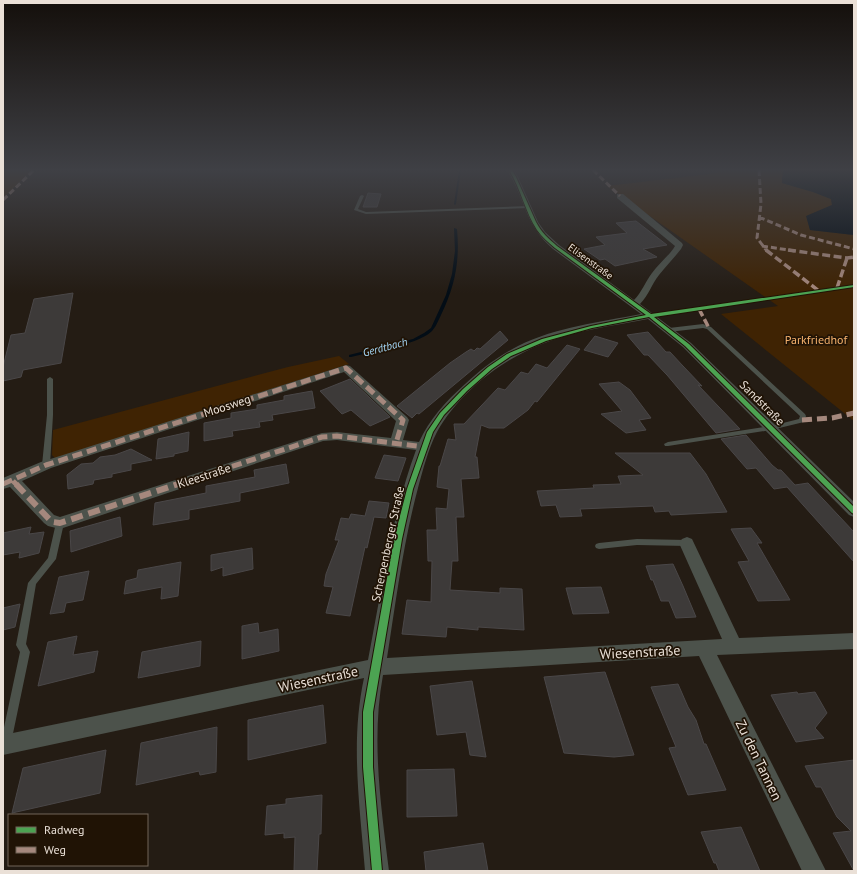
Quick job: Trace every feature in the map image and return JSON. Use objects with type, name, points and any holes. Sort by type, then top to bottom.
[{"type":"street","name":"Elisenstraße","points":[[530,211],[534,222],[544,236],[556,247],[649,316]]},
{"type":"street","points":[[634,305],[644,295],[649,282],[677,249],[678,245],[638,211]]},
{"type":"street","name":"Sandstraße","points":[[649,316],[669,330],[707,363],[854,511]]},
{"type":"street","name":"Scherpenberger Straße","points":[[377,871],[368,767],[368,712],[398,539],[410,489],[430,432],[442,414],[460,395],[490,368],[509,355],[544,340],[565,334],[649,316]]},
{"type":"street","name":"Moosweg","points":[[8,483],[46,465],[346,368],[403,420],[396,443]]},
{"type":"street","name":"Kleestraße","points":[[60,523],[322,437],[337,436],[424,447]]},
{"type":"street","points":[[8,483],[48,519],[53,522],[60,523]]},
{"type":"street","points":[[687,543],[734,646]]},
{"type":"street","name":"Wiesenstraße","points":[[4,744],[376,667],[734,646],[854,642]]},
{"type":"street","name":"Zu den Tannen","points":[[704,648],[814,871]]},
{"type":"lane","points":[[359,211],[366,213],[426,211]]},
{"type":"lane","points":[[669,330],[704,326],[709,328],[803,416],[802,420],[771,428]]},
{"type":"lane","points":[[46,465],[50,415],[50,379]]},
{"type":"lane","name":"Sandstraße","points":[[668,444],[771,428]]},
{"type":"lane","points":[[4,744],[25,652],[21,645],[32,583],[52,559],[60,523]]},
{"type":"lane","points":[[599,546],[637,542],[687,543]]},
{"type":"green space","name":"Parkfriedhof","points":[[642,211],[819,211],[807,216],[810,230],[854,235],[854,421],[721,314],[778,306]]},
{"type":"green space","points":[[339,356],[349,364],[61,457],[55,458],[52,455],[53,430],[288,367]]},
{"type":"shaded area","points":[[818,211],[854,211],[854,235],[810,230],[806,216]]},
{"type":"building","points":[[636,221],[667,245],[643,249],[657,257],[615,266],[605,259],[600,260],[584,249],[605,245],[596,237],[627,233],[616,223]]},
{"type":"building","points":[[73,293],[61,363],[23,370],[21,377],[3,381],[3,367],[11,335],[25,333],[34,299]]},
{"type":"building","points":[[500,331],[508,340],[419,414],[417,413],[412,418],[397,406],[450,363],[471,349],[474,351],[477,348],[480,349]]},
{"type":"building","points":[[648,332],[666,352],[670,352],[702,386],[698,385],[740,429],[716,433],[667,375],[648,355],[644,355],[627,335]]},
{"type":"building","points":[[595,336],[618,343],[608,357],[584,350]]},
{"type":"building","points":[[567,345],[580,349],[537,402],[535,401],[528,410],[504,428],[489,428],[481,425],[475,457],[477,457],[479,478],[461,479],[464,517],[456,517],[458,561],[452,561],[450,590],[500,593],[500,588],[522,589],[524,630],[478,627],[478,630],[447,627],[446,637],[402,634],[407,600],[431,602],[432,561],[428,561],[427,530],[437,530],[436,508],[447,509],[449,489],[437,487],[439,466],[448,439],[456,440],[454,424],[464,424],[498,388],[505,390],[521,372],[528,374],[536,364],[547,368]]},
{"type":"building","points":[[350,379],[390,417],[370,426],[351,410],[342,414],[320,391]]},
{"type":"building","points":[[619,382],[630,390],[651,418],[639,420],[646,430],[626,433],[601,414],[622,411],[599,384]]},
{"type":"building","points":[[312,391],[315,408],[272,415],[273,420],[259,422],[260,427],[232,431],[233,436],[204,441],[204,423],[231,418],[231,413],[257,409],[257,405],[284,400],[284,396]]},
{"type":"building","points":[[189,432],[188,451],[174,454],[174,456],[156,459],[158,439]]},
{"type":"building","points":[[746,435],[772,465],[778,470],[781,470],[795,485],[808,483],[854,532],[854,562],[787,487],[774,489],[756,468],[747,469],[721,439]]},
{"type":"building","points":[[131,449],[152,460],[131,464],[131,470],[112,474],[112,477],[94,480],[93,484],[68,489],[67,475],[81,464],[93,463],[100,457],[115,455]]},
{"type":"building","points":[[615,453],[690,453],[706,474],[727,512],[671,515],[669,511],[655,512],[653,506],[580,509],[582,516],[560,517],[556,505],[541,506],[537,491],[594,488],[593,485],[621,484],[618,476],[643,475]]},
{"type":"building","points":[[384,455],[406,458],[398,481],[375,478]]},
{"type":"building","points":[[286,464],[289,483],[240,493],[240,501],[189,510],[189,519],[153,525],[155,503],[206,493],[206,486],[255,477],[254,470]]},
{"type":"building","points":[[369,501],[389,503],[386,518],[374,517],[367,548],[365,547],[350,616],[326,613],[333,587],[324,586],[326,574],[339,540],[335,540],[341,518],[349,519],[351,514],[365,516]]},
{"type":"building","points":[[120,517],[122,536],[71,552],[70,531]]},
{"type":"building","points":[[31,527],[29,534],[44,532],[39,553],[19,558],[20,552],[3,555],[3,533]]},
{"type":"building","points":[[751,528],[762,543],[757,543],[790,600],[758,601],[738,562],[749,561],[731,529]]},
{"type":"building","points":[[252,548],[253,569],[223,576],[223,567],[211,571],[211,555]]},
{"type":"building","points":[[181,562],[178,596],[161,599],[162,587],[124,594],[126,581],[137,578],[138,570]]},
{"type":"building","points":[[673,564],[696,617],[676,618],[669,601],[661,601],[646,566]]},
{"type":"building","points":[[89,571],[83,600],[66,603],[64,612],[50,614],[59,577]]},
{"type":"building","points":[[601,587],[609,613],[573,614],[566,588]]},
{"type":"building","points":[[20,604],[15,627],[3,630],[3,608]]},
{"type":"building","points":[[258,623],[259,633],[278,629],[279,651],[242,659],[242,626]]},
{"type":"building","points":[[77,636],[73,655],[98,651],[94,672],[38,686],[48,642]]},
{"type":"building","points":[[201,641],[200,666],[138,678],[142,652]]},
{"type":"building","points":[[605,672],[634,755],[614,757],[564,753],[544,677]]},
{"type":"building","points":[[472,681],[486,757],[470,755],[466,732],[437,735],[430,686]]},
{"type":"building","points":[[678,684],[688,707],[696,720],[704,744],[706,744],[726,790],[688,795],[669,748],[676,747],[651,687]]},
{"type":"building","points":[[797,692],[798,694],[815,692],[827,713],[815,728],[824,738],[796,742],[771,695]]},
{"type":"building","points":[[323,705],[326,743],[248,760],[248,720]]},
{"type":"building","points":[[217,727],[216,772],[200,775],[199,771],[136,785],[141,743]]},
{"type":"building","points":[[106,750],[100,793],[12,813],[23,768]]},
{"type":"building","points":[[854,760],[854,871],[833,833],[851,831],[837,817],[821,787],[816,787],[805,766]]},
{"type":"building","points":[[454,769],[457,816],[407,817],[407,770]]},
{"type":"building","points":[[322,795],[321,834],[319,834],[317,871],[294,871],[295,837],[284,838],[284,833],[265,835],[267,806],[286,804],[286,799]]},
{"type":"building","points":[[741,827],[760,871],[719,871],[701,832]]},
{"type":"building","points":[[483,843],[488,871],[426,871],[424,852]]},
{"type":"waterway","name":"Gerdtbach","points":[[351,356],[414,340],[432,329],[444,305],[454,274],[456,251],[455,229]]},
{"type":"marked path","points":[[760,211],[757,238],[764,248],[819,291]]},
{"type":"marked path","points":[[759,217],[801,235],[854,249]]},
{"type":"marked path","points":[[762,246],[847,258],[854,257]]},
{"type":"marked path","points":[[837,288],[847,258]]},
{"type":"marked path","points":[[699,309],[709,328]]},
{"type":"marked path","points":[[3,484],[46,465],[346,368],[403,420],[396,443]]},
{"type":"marked path","points":[[802,420],[832,418],[854,413]]},
{"type":"marked path","points":[[13,481],[49,519],[53,522],[60,523],[322,437],[337,436],[424,447]]},
{"type":"cycle path","points":[[529,211],[538,229],[547,239],[687,345],[854,511]]},
{"type":"cycle path","points":[[377,871],[368,767],[368,712],[398,539],[410,489],[430,432],[442,414],[465,390],[490,368],[509,355],[544,340],[591,327],[649,316],[854,286]]}]
